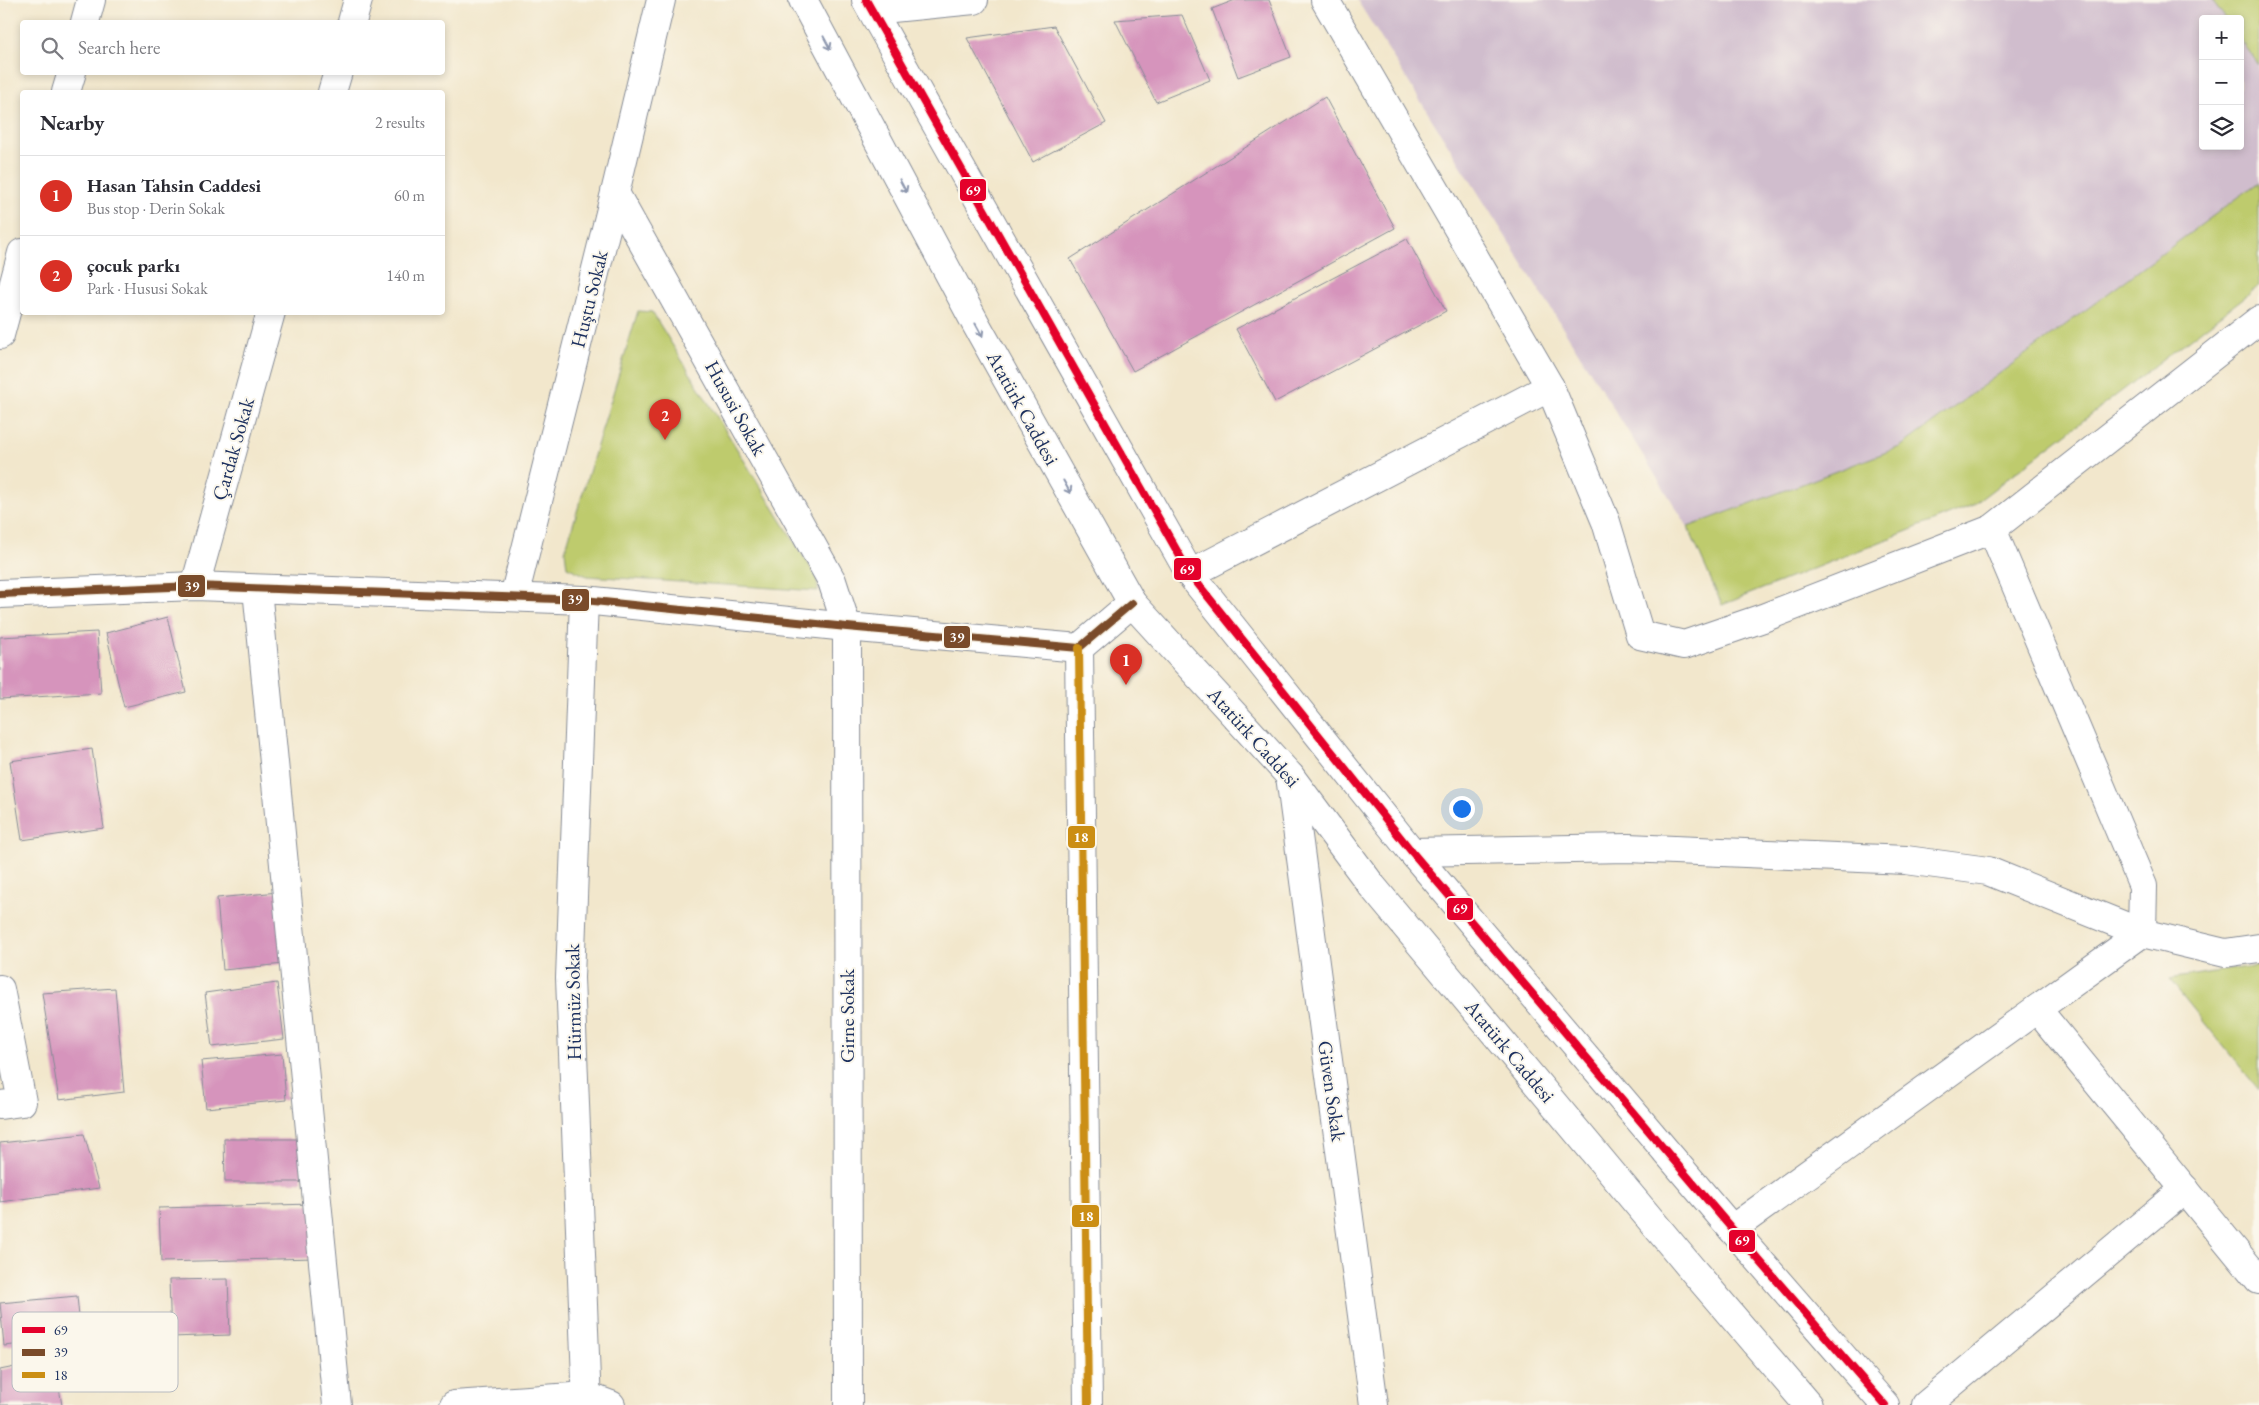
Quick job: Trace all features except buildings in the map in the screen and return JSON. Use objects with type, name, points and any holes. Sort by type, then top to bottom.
[{"type":"street","points":[[86,20],[92,0]]},
{"type":"street","points":[[353,20],[358,0]]},
{"type":"street","name":"Huştu Sokak","points":[[514,597],[661,0]]},
{"type":"street","name":"Atatürk Caddesi","points":[[804,0],[977,326],[1132,603],[1290,776],[1372,886],[1690,1268],[1808,1405]]},
{"type":"street","points":[[974,0],[869,5],[1190,574],[1412,852],[1732,1229],[1885,1405]]},
{"type":"street","points":[[1324,0],[1550,387],[1606,522],[1640,635],[1684,645],[1763,618],[1992,529],[2259,320]]},
{"type":"street","points":[[67,90],[71,75]]},
{"type":"street","points":[[333,90],[337,75]]},
{"type":"street","name":"Hususi Sokak","points":[[615,193],[832,581],[847,627]]},
{"type":"street","points":[[0,335],[20,260]]},
{"type":"street","name":"Çardak Sokak","points":[[195,586],[270,315]]},
{"type":"street","points":[[1190,574],[1550,387]]},
{"type":"street","points":[[1992,529],[2143,886],[2142,933]]},
{"type":"street","points":[[0,594],[195,586],[584,600],[1079,648],[1132,603]]},
{"type":"street","points":[[258,589],[337,1405]]},
{"type":"street","name":"Hürmüz Sokak","points":[[584,600],[570,978],[595,1402]]},
{"type":"street","name":"Girne Sokak","points":[[847,627],[848,1405]]},
{"type":"street","points":[[1079,648],[1088,1405]]},
{"type":"street","name":"Güven Sokak","points":[[1290,776],[1374,1405]]},
{"type":"street","points":[[1412,852],[1628,848],[1906,860],[1988,871],[2142,933],[2225,953],[2259,948]]},
{"type":"street","points":[[1732,1229],[2142,933]]},
{"type":"street","points":[[0,989],[22,1102],[0,1105]]},
{"type":"street","points":[[2037,1009],[2259,1280]]},
{"type":"street","points":[[1926,1405],[2185,1189]]},
{"type":"street","points":[[454,1405],[595,1402]]},
{"type":"shaded area","points":[[1357,0],[2212,0],[2223,15],[2199,15],[2199,150],[2244,150],[2244,44],[2259,65],[2259,182],[1900,447],[1688,527]]},
{"type":"green space","points":[[2212,0],[2259,0],[2259,65],[2244,44],[2244,15],[2223,15]]},
{"type":"green space","points":[[2259,182],[2259,286],[1973,505],[1722,605],[1688,527],[1900,447]]},
{"type":"green space","points":[[638,311],[652,312],[817,578],[818,591],[587,576],[567,567],[565,551]]},
{"type":"green space","points":[[2259,965],[2259,1090],[2169,979]]},
{"type":"transit line","name":"69","points":[[866,0],[1190,574],[1412,852],[1732,1229],[1885,1405]]},
{"type":"transit line","name":"39","points":[[0,594],[195,586],[584,600],[1079,648],[1132,603]]},
{"type":"transit line","name":"18","points":[[1079,648],[1088,1405]]},
{"type":"place","name":"çocuk parkı","points":[[665,440]]},
{"type":"place","name":"Hasan Tahsin Caddesi","points":[[1126,685]]}]
